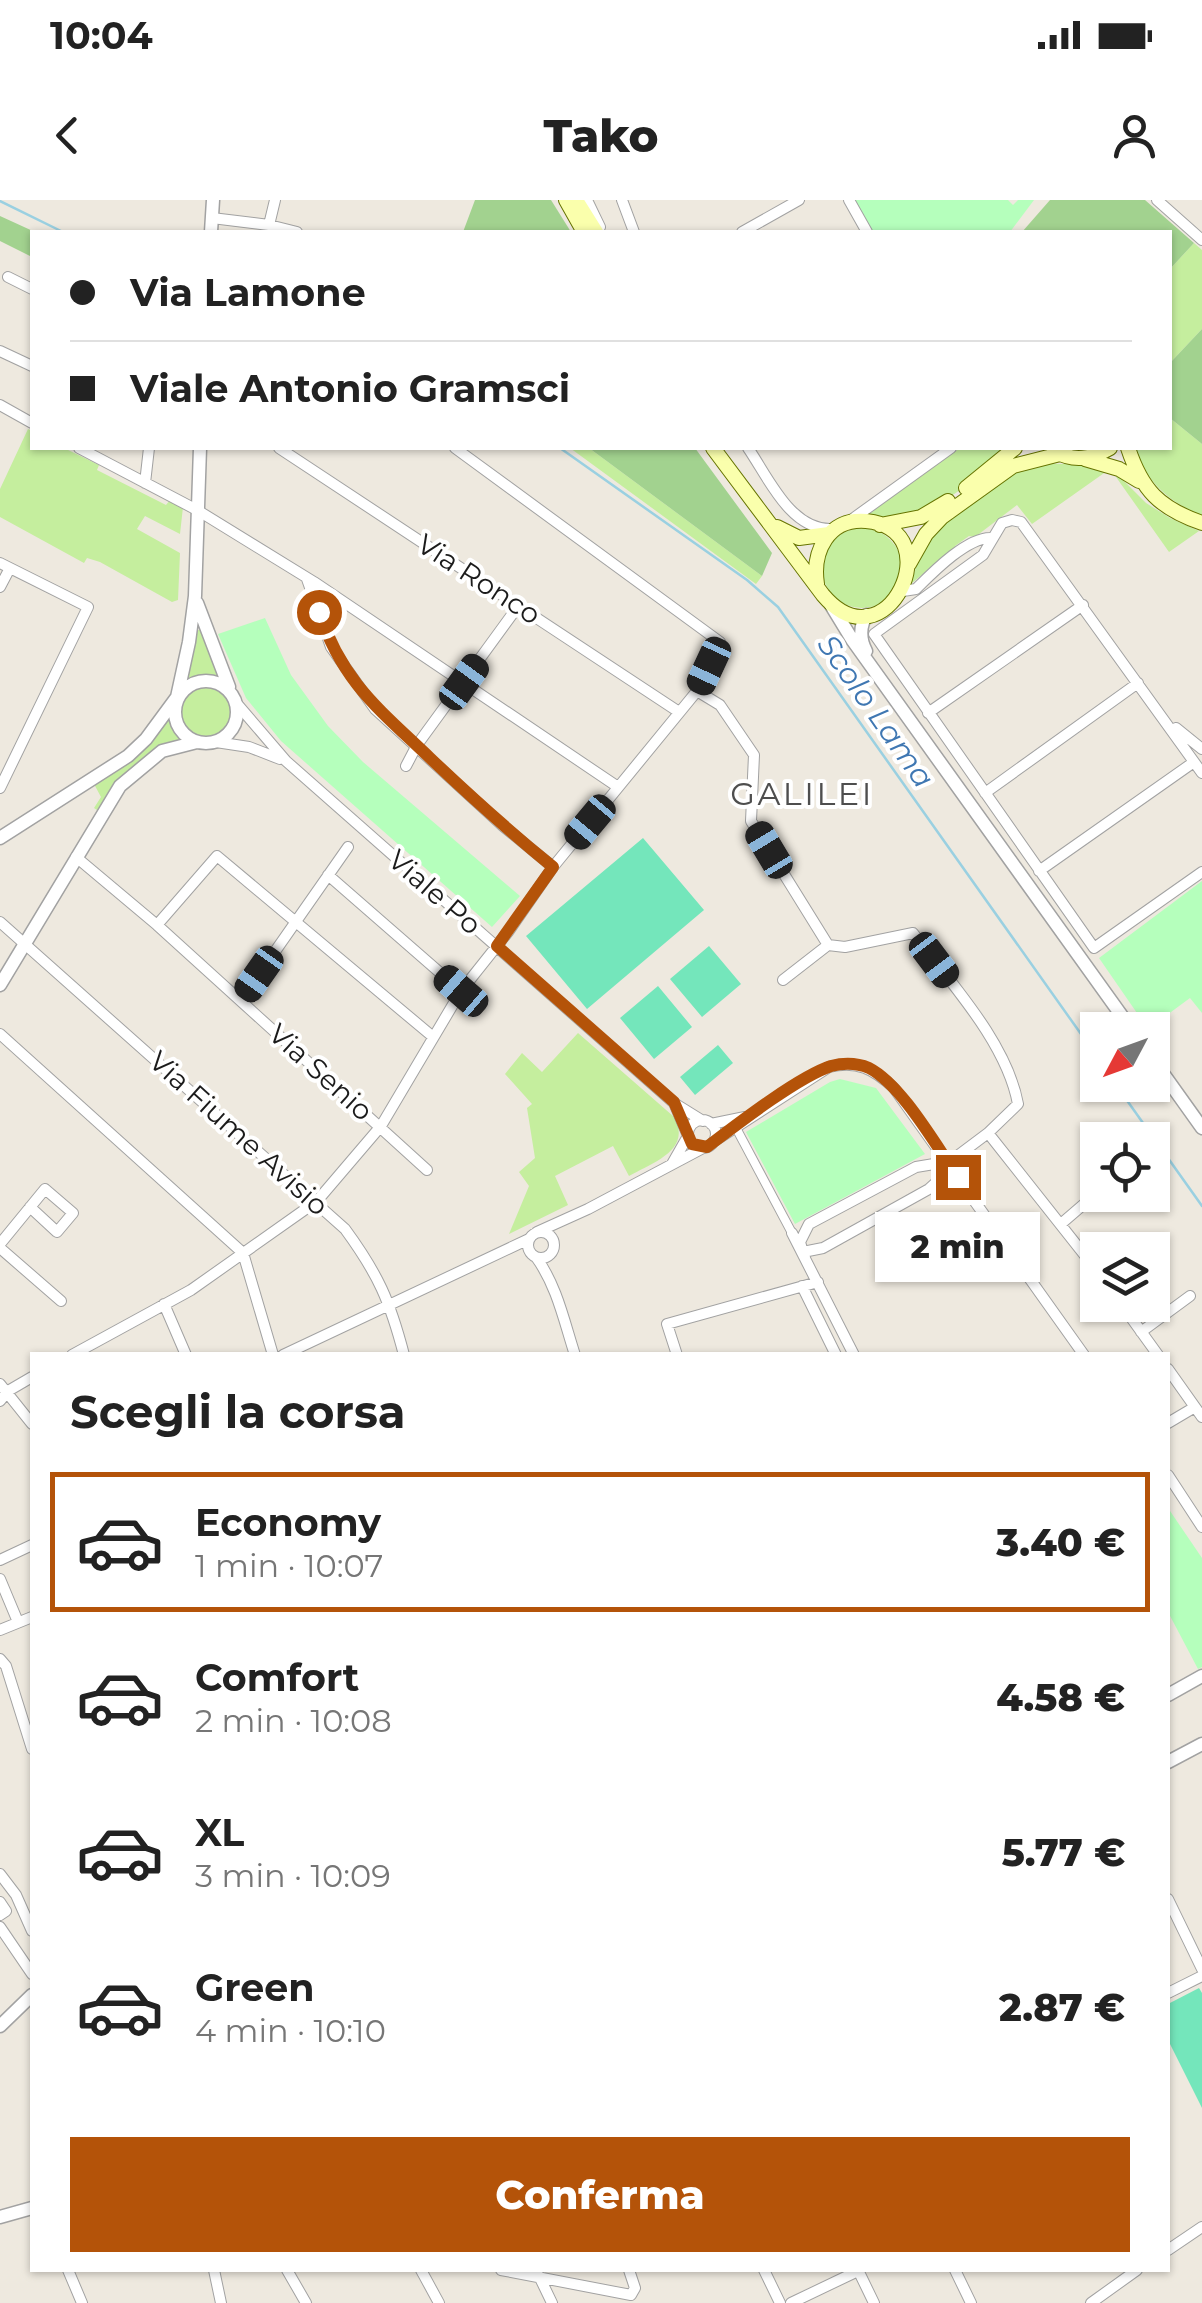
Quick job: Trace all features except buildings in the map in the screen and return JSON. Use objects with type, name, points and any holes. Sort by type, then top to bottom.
[{"type":"main road","points":[[571,200],[585,230]]},
{"type":"main road","points":[[571,200],[597,230]]},
{"type":"main road","points":[[715,450],[831,605],[849,614],[867,615],[888,607],[903,591],[908,564],[942,516],[1013,466],[1055,451],[1119,469],[1142,482],[1166,506],[1202,523]]},
{"type":"main road","points":[[762,513],[790,536],[811,538],[863,521],[880,525],[911,520],[938,508],[1012,450]]},
{"type":"main road","points":[[1085,458],[1105,450]]},
{"type":"main road","points":[[1129,450],[1142,482]]},
{"type":"main road","points":[[880,525],[900,540],[908,564]]},
{"type":"main road","points":[[817,584],[816,556],[837,529]]},
{"type":"street","points":[[213,200],[212,225],[268,225],[289,230]]},
{"type":"street","points":[[268,225],[276,200]]},
{"type":"street","points":[[588,200],[598,230]]},
{"type":"street","points":[[622,200],[633,230]]},
{"type":"street","points":[[746,230],[800,200]]},
{"type":"street","points":[[849,200],[866,230]]},
{"type":"street","points":[[1157,200],[1202,240]]},
{"type":"street","points":[[8,277],[30,288]]},
{"type":"street","points":[[0,351],[30,365]]},
{"type":"street","points":[[0,405],[30,422]]},
{"type":"street","points":[[83,450],[198,510],[307,578],[618,787]]},
{"type":"street","points":[[146,483],[149,450]]},
{"type":"street","points":[[197,742],[182,731],[174,707],[190,642],[195,596],[200,450]]},
{"type":"street","name":"Via Ronco","points":[[281,450],[679,712]]},
{"type":"street","points":[[77,1352],[164,1304],[316,1201],[381,1126],[461,991],[553,867],[697,691],[720,642],[458,450]]},
{"type":"street","points":[[753,450],[801,521],[815,528],[837,529],[948,450]]},
{"type":"street","points":[[926,588],[924,578],[978,539],[992,538],[1002,523],[1021,522],[1202,773]]},
{"type":"street","points":[[0,588],[5,565],[88,607],[0,788]]},
{"type":"street","points":[[307,578],[331,647],[375,709],[553,867]]},
{"type":"street","points":[[903,591],[926,588]]},
{"type":"street","points":[[926,588],[908,608],[874,634],[1094,948],[1202,872]]},
{"type":"street","points":[[0,984],[115,794],[136,770],[162,751],[197,742],[216,742],[236,724],[234,699],[216,660],[195,596]]},
{"type":"street","points":[[831,605],[872,662]]},
{"type":"street","points":[[406,766],[520,606]]},
{"type":"street","points":[[928,714],[1083,606]]},
{"type":"street","points":[[888,607],[908,608]]},
{"type":"street","points":[[867,615],[862,622],[862,644],[872,662],[1119,1012]]},
{"type":"street","points":[[885,681],[898,670]]},
{"type":"street","points":[[0,838],[128,756],[154,730],[184,688],[204,680],[224,685],[234,699]]},
{"type":"street","points":[[985,793],[1138,683]]},
{"type":"street","points":[[697,691],[720,706],[754,755],[751,821],[828,946]]},
{"type":"street","name":"Viale Po","points":[[234,699],[286,761],[674,1102],[707,1122]]},
{"type":"street","points":[[1162,716],[1202,749]]},
{"type":"street","name":"Viale Po","points":[[216,742],[286,761]]},
{"type":"street","points":[[1039,870],[1194,762]]},
{"type":"street","points":[[992,832],[1006,823]]},
{"type":"street","points":[[240,1000],[348,847]]},
{"type":"street","points":[[157,924],[217,856],[432,1036]]},
{"type":"street","name":"Via Senio","points":[[76,858],[157,924],[427,1170]]},
{"type":"street","points":[[328,875],[461,991]]},
{"type":"street","points":[[1056,923],[1070,913]]},
{"type":"street","name":"Via Fiume Avisio","points":[[0,922],[345,1229],[373,1266],[390,1304],[403,1352]]},
{"type":"street","points":[[783,980],[828,946],[844,947],[913,933],[992,1041],[1013,1077],[1018,1104],[948,1163],[935,1183],[804,1256]]},
{"type":"street","points":[[0,1034],[243,1253],[272,1352]]},
{"type":"street","points":[[289,1352],[588,1209],[708,1145],[818,1072],[857,1064],[894,1088],[1082,1352]]},
{"type":"street","points":[[1170,1082],[1200,1122]]},
{"type":"street","name":"Viale Po","points":[[674,1102],[688,1136]]},
{"type":"street","points":[[672,1164],[694,1123],[751,1115]]},
{"type":"street","points":[[707,1122],[715,1131],[708,1145]]},
{"type":"street","points":[[735,1126],[853,1352]]},
{"type":"street","points":[[988,1133],[1080,1248]]},
{"type":"street","points":[[688,1136],[695,1146],[708,1145]]},
{"type":"street","points":[[804,1256],[800,1242],[809,1224],[916,1167],[948,1163]]},
{"type":"street","points":[[925,1166],[933,1172],[935,1183]]},
{"type":"street","points":[[30,1207],[0,1246],[62,1301]]},
{"type":"street","points":[[1062,1223],[1080,1208]]},
{"type":"street","points":[[511,1248],[534,1256],[552,1248],[566,1223],[588,1209]]},
{"type":"street","points":[[533,1235],[546,1232],[552,1248],[557,1295]]},
{"type":"street","points":[[806,1232],[808,1242],[819,1249]]},
{"type":"street","points":[[533,1235],[528,1247],[548,1274],[574,1352]]},
{"type":"street","points":[[676,1352],[668,1324],[818,1282]]},
{"type":"street","points":[[802,1286],[835,1352]]},
{"type":"street","points":[[1141,1332],[1190,1296]]},
{"type":"street","points":[[164,1304],[185,1352]]},
{"type":"street","points":[[1134,1322],[1156,1352]]},
{"type":"street","points":[[1170,1372],[1202,1418]]},
{"type":"street","points":[[4,1387],[30,1378]]},
{"type":"street","points":[[0,1401],[4,1387]]},
{"type":"street","points":[[4,1387],[30,1421]]},
{"type":"street","points":[[1170,1422],[1195,1407]]},
{"type":"street","points":[[1170,1478],[1202,1527]]},
{"type":"street","points":[[0,1560],[30,1546]]},
{"type":"street","points":[[0,1579],[18,1622]]},
{"type":"street","points":[[0,1630],[30,1617]]},
{"type":"street","points":[[0,1660],[6,1666],[30,1743]]},
{"type":"street","points":[[1170,1694],[1202,1676]]},
{"type":"street","points":[[1170,1759],[1202,1744]]},
{"type":"street","points":[[0,1874],[16,1895],[30,1926]]},
{"type":"street","points":[[0,1902],[6,1910],[0,1915]]},
{"type":"street","points":[[1170,1903],[1202,1973],[1170,1992]]},
{"type":"street","points":[[0,1926],[30,1971]]},
{"type":"street","points":[[0,2026],[30,1997]]},
{"type":"street","points":[[0,2217],[30,2209]]},
{"type":"street","points":[[1170,2249],[1202,2227]]},
{"type":"street","points":[[69,2272],[82,2303]]},
{"type":"street","points":[[214,2272],[221,2303]]},
{"type":"street","points":[[287,2272],[306,2303]]},
{"type":"street","points":[[422,2272],[439,2303]]},
{"type":"street","points":[[533,2274],[636,2299],[630,2272]]},
{"type":"street","points":[[765,2272],[780,2303]]},
{"type":"street","points":[[791,2303],[855,2272]]},
{"type":"street","points":[[860,2272],[874,2303]]},
{"type":"street","points":[[956,2272],[970,2303]]},
{"type":"street","points":[[1092,2303],[1134,2272]]},
{"type":"street","points":[[533,2274],[552,2303]]},
{"type":"green space","points":[[475,200],[551,200],[570,230],[464,230]]},
{"type":"green space","points":[[855,200],[1008,200],[1013,205],[1018,200],[1034,200],[1012,230],[872,230]]},
{"type":"green space","points":[[1050,200],[1145,200],[1194,243],[1172,267],[1172,230],[1024,230]]},
{"type":"green space","points":[[0,216],[31,230],[30,256],[0,241]]},
{"type":"green space","points":[[1194,243],[1202,250],[1202,329],[1172,361],[1172,267]]},
{"type":"green space","points":[[1202,329],[1202,444],[1172,420],[1172,361]]},
{"type":"green space","points":[[1172,420],[1202,444],[1202,516],[1160,490],[1136,450],[1172,450]]},
{"type":"green space","points":[[28,429],[30,450],[68,450],[99,465],[97,470],[166,505],[170,500],[183,507],[180,534],[145,516],[137,529],[180,553],[178,600],[172,602],[100,562],[87,558],[84,563],[0,517],[0,489]]},
{"type":"green space","points":[[573,450],[592,450],[762,576],[756,584]]},
{"type":"green space","points":[[592,450],[696,450],[772,553],[762,576]]},
{"type":"green space","points":[[957,450],[1005,450],[963,488],[925,510],[905,516],[868,514]]},
{"type":"green space","points":[[1038,463],[1090,465],[1107,471],[1032,524],[1017,505],[975,537],[969,536],[955,546],[956,552],[945,555],[911,584],[918,560],[935,529],[1006,474]]},
{"type":"green space","points":[[1116,477],[1146,503],[1199,531],[1169,552]]},
{"type":"green space","points":[[854,528],[870,528],[885,534],[896,545],[902,568],[896,591],[885,602],[870,608],[854,608],[839,602],[828,591],[822,576],[822,560],[828,545],[839,534]]},
{"type":"green space","points":[[265,618],[291,675],[328,726],[363,762],[520,896],[492,927],[281,741],[246,698],[218,634]]},
{"type":"green space","points":[[196,630],[201,630],[219,678],[200,677],[184,685]]},
{"type":"green space","points":[[206,685],[225,693],[233,712],[225,731],[206,739],[187,731],[179,712],[187,693]]},
{"type":"green space","points":[[171,710],[177,729],[187,740],[118,782],[97,810],[94,808],[101,797],[94,784]]},
{"type":"green space","points":[[643,838],[704,910],[587,1009],[526,936]]},
{"type":"green space","points":[[1202,881],[1202,1013],[1190,998],[1170,1013],[1136,1012],[1099,958]]},
{"type":"green space","points":[[709,946],[741,984],[702,1017],[670,979]]},
{"type":"green space","points":[[658,986],[692,1027],[654,1059],[620,1018]]},
{"type":"green space","points":[[578,1033],[673,1116],[678,1128],[675,1146],[629,1176],[613,1146],[555,1176],[568,1205],[509,1234],[529,1186],[519,1172],[535,1158],[527,1108],[532,1104],[505,1074],[522,1053],[542,1072]]},
{"type":"green space","points":[[718,1045],[733,1063],[695,1095],[680,1077]]},
{"type":"green space","points":[[840,1079],[876,1088],[925,1154],[795,1224],[746,1132]]},
{"type":"green space","points":[[1170,1511],[1202,1558],[1202,1667],[1198,1669],[1170,1616]]},
{"type":"green space","points":[[1199,1988],[1202,1993],[1202,2108],[1170,2044],[1170,2003]]},
{"type":"waterway","name":"Scolo Lama","points":[[0,201],[59,230]]},
{"type":"waterway","name":"Scolo Lama","points":[[563,450],[747,580],[778,607],[1080,1033]]},
{"type":"waterway","name":"Scolo Lama","points":[[1128,1102],[1202,1206]]},
{"type":"district","name":"GALILEI","points":[[802,793]]},
{"type":"route","points":[[319,612],[331,647],[375,709],[553,867],[497,946],[674,1102],[692,1144],[707,1147],[818,1072],[857,1064],[894,1088],[958,1177]]}]
